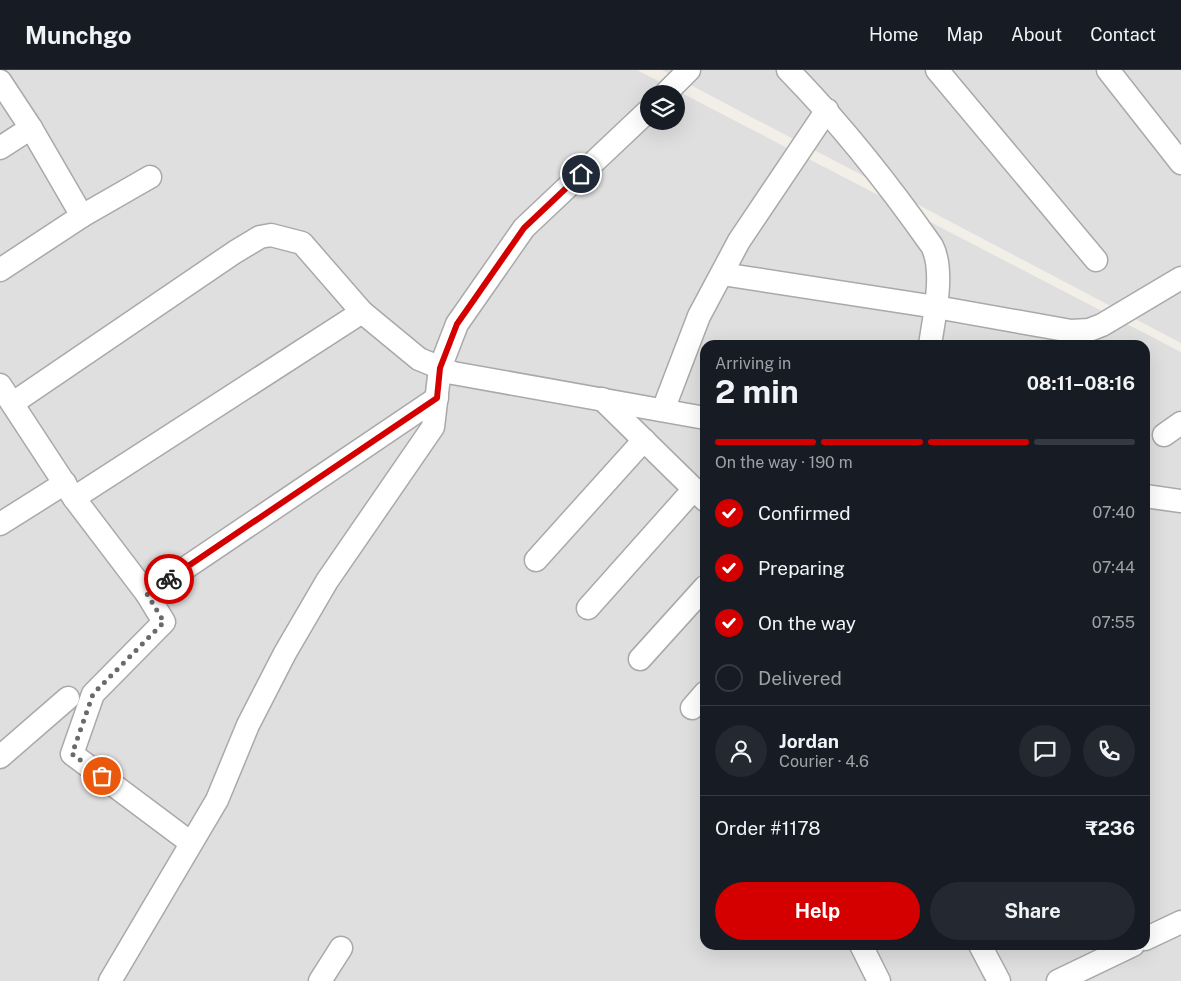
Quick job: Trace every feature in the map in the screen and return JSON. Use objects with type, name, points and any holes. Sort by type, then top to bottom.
[{"type":"street","points":[[674,85],[689,70]]},
{"type":"street","points":[[788,70],[828,110],[864,152],[932,246],[937,256],[936,307],[931,340]]},
{"type":"street","points":[[938,70],[1096,260]]},
{"type":"street","points":[[1108,70],[1181,163]]},
{"type":"street","points":[[0,81],[31,128],[82,216]]},
{"type":"street","points":[[663,410],[699,316],[739,242],[828,110]]},
{"type":"street","points":[[110,981],[217,800],[248,726],[285,653],[327,581],[433,427],[440,368],[457,324],[524,228],[640,118]]},
{"type":"street","points":[[0,148],[31,128]]},
{"type":"street","points":[[0,270],[82,216],[150,177]]},
{"type":"street","points":[[191,843],[72,754],[93,694],[164,622],[147,594],[69,490],[7,394],[260,237],[279,236],[302,243],[362,312],[419,359],[453,373],[700,417]]},
{"type":"street","points":[[722,274],[936,307],[1051,329],[1071,331],[1089,330],[1102,325],[1181,278]]},
{"type":"street","points":[[0,524],[69,490],[362,312]]},
{"type":"street","points":[[147,594],[437,398]]},
{"type":"street","points":[[588,608],[699,495],[602,399]]},
{"type":"street","points":[[536,560],[644,440]]},
{"type":"street","points":[[1150,497],[1181,501]]},
{"type":"street","points":[[640,659],[700,593]]},
{"type":"street","points":[[0,757],[68,698]]},
{"type":"street","points":[[1150,937],[1181,922]]},
{"type":"street","points":[[320,981],[341,948]]},
{"type":"street","points":[[864,950],[879,981]]},
{"type":"street","points":[[983,950],[999,981]]},
{"type":"street","points":[[1058,981],[1123,950]]},
{"type":"shaded area","points":[[0,70],[637,70],[666,85],[640,85],[640,130],[685,130],[685,95],[1181,352],[1181,981],[0,981]]},
{"type":"shaded area","points":[[662,70],[1181,70],[1181,343]]},
{"type":"way so far","points":[[102,776],[72,754],[93,694],[164,622],[147,594],[169,579]]},
{"type":"route","points":[[169,579],[437,398],[440,368],[457,324],[524,228],[581,174]]}]
